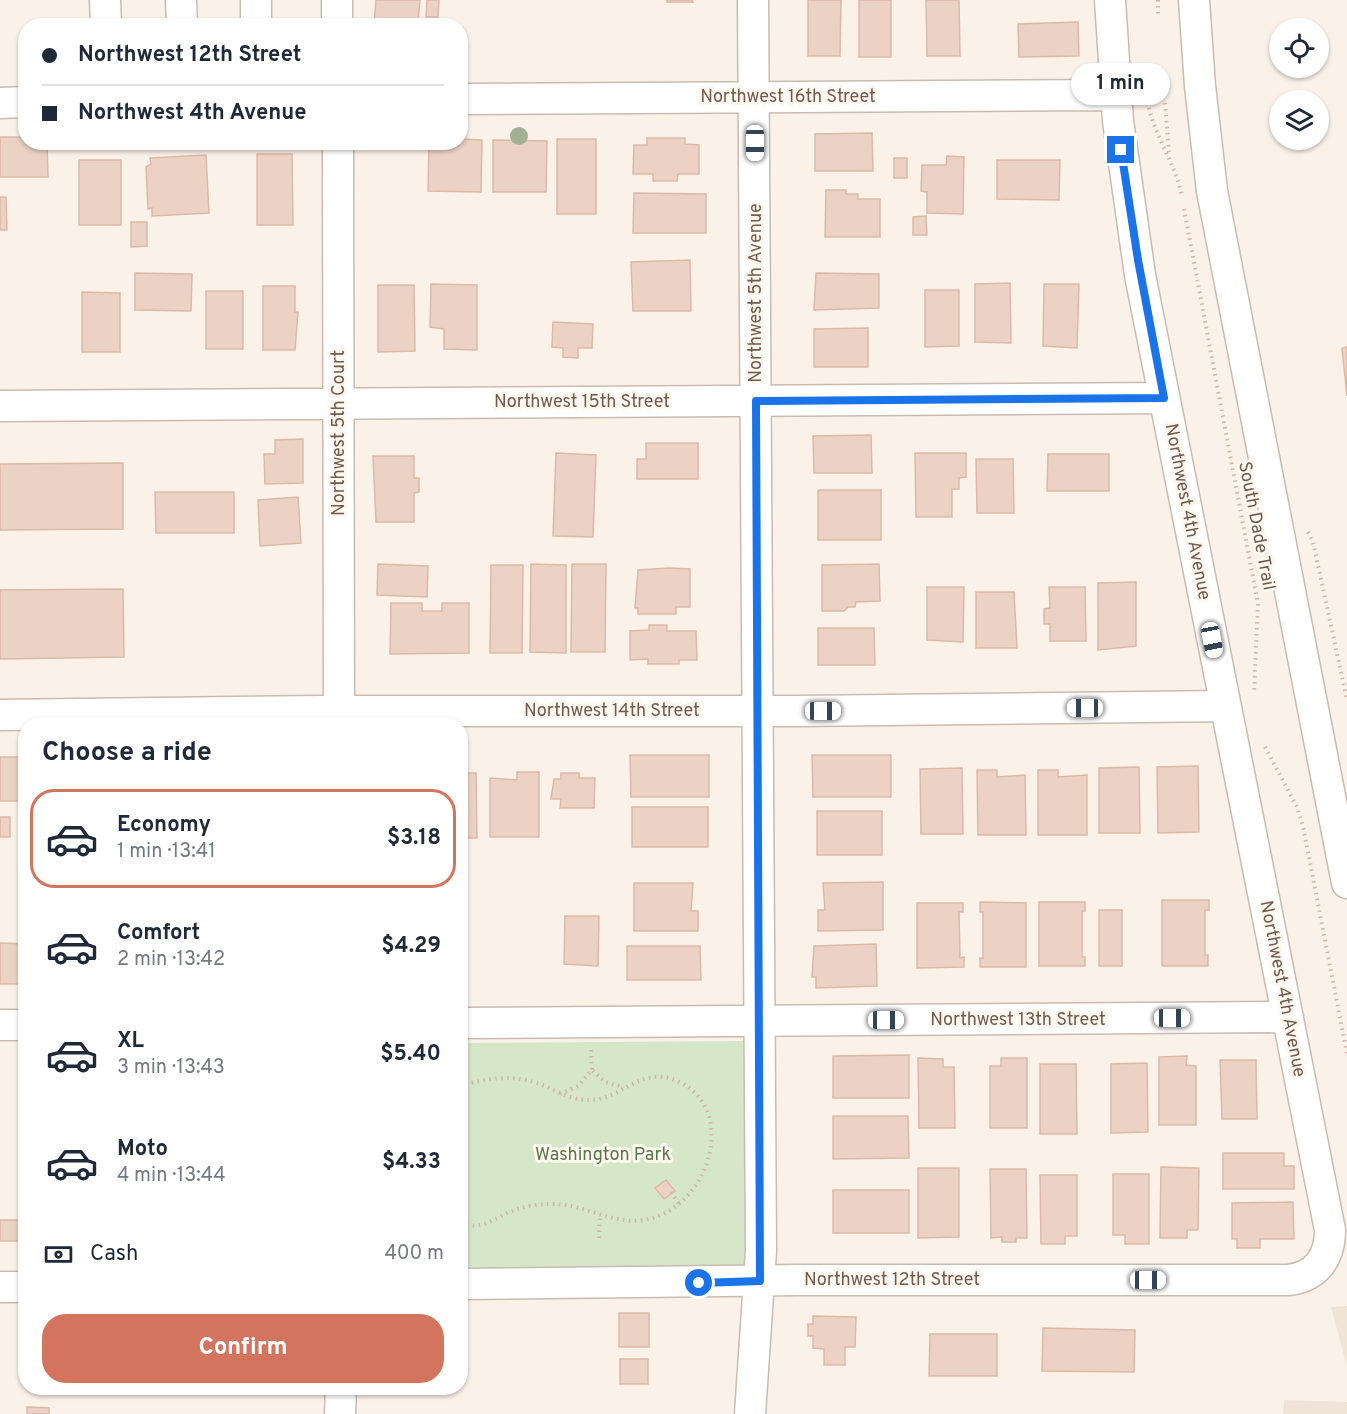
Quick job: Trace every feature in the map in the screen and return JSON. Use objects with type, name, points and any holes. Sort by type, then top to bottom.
[{"type":"street","points":[[105,0],[105,18]]},
{"type":"street","points":[[181,0],[182,18]]},
{"type":"street","points":[[256,0],[256,18]]},
{"type":"street","points":[[337,0],[337,18]]},
{"type":"street","name":"Northwest 5th Avenue","points":[[750,1414],[760,1281],[759,710],[753,0]]},
{"type":"street","name":"Northwest 4th Avenue","points":[[1110,0],[1116,95],[1133,233],[1330,1230],[1327,1255],[1319,1266]]},
{"type":"street","points":[[1194,0],[1200,86],[1212,191],[1347,883]]},
{"type":"street","name":"Northwest 16th Street","points":[[468,99],[1116,95]]},
{"type":"street","points":[[0,103],[18,102]]},
{"type":"street","name":"Northwest 5th Court","points":[[338,150],[339,717]]},
{"type":"street","name":"Northwest 15th Street","points":[[0,406],[1164,398]]},
{"type":"street","name":"Northwest 14th Street","points":[[392,717],[759,710],[1225,706]]},
{"type":"street","name":"Northwest 14th Street","points":[[0,716],[170,717]]},
{"type":"street","name":"Northwest 13th Street","points":[[468,1023],[1288,1017]]},
{"type":"street","points":[[0,1024],[18,1024]]},
{"type":"street","name":"Northwest 12th Street","points":[[468,1284],[1288,1280],[1311,1274],[1319,1266]]},
{"type":"street","points":[[0,1287],[18,1287]]},
{"type":"street","points":[[339,1414],[340,1395]]},
{"type":"path","points":[[1158,0],[1158,16]]},
{"type":"path","name":"South Dade Trail","points":[[1147,92],[1153,120],[1170,155],[1183,203],[1258,615],[1254,703]]},
{"type":"path","points":[[1165,103],[1170,155]]},
{"type":"path","points":[[1301,528],[1311,535],[1313,542],[1347,700]]},
{"type":"path","points":[[1244,538],[1251,538]]},
{"type":"path","points":[[1263,743],[1297,807],[1303,826],[1347,1054]]},
{"type":"path","points":[[560,1094],[578,1086],[591,1070],[591,1046]]},
{"type":"path","points":[[591,1070],[605,1082],[625,1087]]},
{"type":"path","points":[[468,1084],[485,1079],[512,1078],[539,1083],[572,1099],[596,1100],[641,1078],[675,1080],[691,1090],[706,1111],[711,1135],[707,1165],[694,1190],[679,1204],[662,1214],[640,1220],[623,1221],[583,1208],[550,1204],[513,1210],[483,1226],[468,1225]]},
{"type":"path","points":[[671,1192],[679,1204]]},
{"type":"path","points":[[599,1238],[600,1215]]},
{"type":"shaded area","points":[[1347,1306],[1347,1367],[1331,1307]]},
{"type":"shaded area","points":[[1284,1400],[1347,1402],[1347,1414],[1283,1414]]},
{"type":"green space","name":"Washington Park","points":[[745,1041],[746,1267],[468,1269],[468,1043]]},
{"type":"building","points":[[376,0],[420,0],[418,18],[375,18]]},
{"type":"building","points":[[427,0],[439,0],[438,17],[426,17]]},
{"type":"building","points":[[667,0],[692,0],[693,2],[667,2]]},
{"type":"building","points":[[808,0],[841,0],[840,56],[808,56]]},
{"type":"building","points":[[859,0],[891,0],[891,57],[859,57]]},
{"type":"building","points":[[926,0],[959,0],[960,56],[927,56]]},
{"type":"building","points":[[1078,22],[1079,56],[1019,57],[1018,24]]},
{"type":"building","points":[[872,133],[873,171],[815,171],[815,134]]},
{"type":"building","points":[[0,137],[18,137],[18,150],[47,150],[48,177],[0,177]]},
{"type":"building","points":[[647,138],[685,138],[685,144],[699,145],[699,174],[678,174],[677,181],[653,181],[653,174],[633,174],[634,145],[647,145]]},
{"type":"building","points":[[468,139],[482,140],[481,192],[428,191],[429,150],[468,150]]},
{"type":"building","points":[[557,139],[596,139],[596,214],[557,214]]},
{"type":"building","points":[[493,140],[547,141],[546,192],[493,192]]},
{"type":"building","points":[[257,154],[292,154],[293,225],[257,225]]},
{"type":"building","points":[[206,155],[209,213],[152,216],[152,208],[148,209],[146,167],[151,164],[150,158]]},
{"type":"building","points":[[947,156],[964,157],[963,214],[927,213],[927,192],[921,191],[922,165],[946,165]]},
{"type":"building","points":[[894,158],[907,158],[907,178],[894,178]]},
{"type":"building","points":[[79,160],[121,160],[121,225],[79,225]]},
{"type":"building","points":[[997,160],[1060,160],[1059,200],[997,199]]},
{"type":"building","points":[[826,190],[846,190],[846,194],[858,194],[858,199],[880,199],[880,237],[825,237]]},
{"type":"building","points":[[634,193],[706,194],[706,233],[633,233]]},
{"type":"building","points":[[0,197],[6,197],[7,230],[0,230]]},
{"type":"building","points":[[926,216],[927,235],[913,235],[913,217]]},
{"type":"building","points":[[131,222],[147,222],[147,246],[131,247]]},
{"type":"building","points":[[690,260],[691,311],[633,311],[631,262]]},
{"type":"building","points":[[135,273],[192,274],[191,311],[135,310]]},
{"type":"building","points":[[816,273],[879,274],[879,308],[814,310]]},
{"type":"building","points":[[1010,283],[1011,343],[975,342],[975,284]]},
{"type":"building","points":[[431,284],[477,285],[477,350],[444,349],[444,329],[430,327]]},
{"type":"building","points":[[1044,284],[1079,284],[1077,348],[1043,346]]},
{"type":"building","points":[[378,285],[414,285],[415,351],[378,352]]},
{"type":"building","points":[[263,286],[295,286],[295,312],[298,312],[295,350],[263,350]]},
{"type":"building","points":[[925,290],[959,290],[959,346],[925,347]]},
{"type":"building","points":[[206,291],[243,291],[243,349],[206,349]]},
{"type":"building","points":[[82,292],[120,293],[120,352],[82,352]]},
{"type":"building","points":[[553,322],[593,324],[592,348],[578,348],[578,358],[563,357],[563,348],[552,347]]},
{"type":"building","points":[[868,328],[868,367],[814,367],[814,329]]},
{"type":"building","points":[[1347,347],[1347,396],[1342,348]]},
{"type":"building","points":[[871,435],[872,473],[814,473],[813,436]]},
{"type":"building","points":[[303,439],[303,483],[265,484],[264,454],[275,454],[275,440]]},
{"type":"building","points":[[646,443],[698,443],[698,479],[637,479],[637,459],[646,459]]},
{"type":"building","points":[[556,453],[596,455],[593,537],[553,536]]},
{"type":"building","points":[[915,453],[966,453],[966,477],[959,478],[959,489],[952,489],[952,517],[916,517]]},
{"type":"building","points":[[1048,454],[1109,454],[1109,491],[1047,491]]},
{"type":"building","points":[[373,456],[414,456],[414,478],[419,478],[419,492],[414,493],[414,522],[376,522]]},
{"type":"building","points":[[976,459],[1013,459],[1014,513],[977,513]]},
{"type":"building","points":[[123,463],[123,529],[0,530],[0,464]]},
{"type":"building","points":[[818,490],[881,490],[881,540],[818,540]]},
{"type":"building","points":[[155,492],[234,492],[234,533],[156,533]]},
{"type":"building","points":[[298,497],[301,543],[260,546],[258,500]]},
{"type":"building","points":[[378,564],[428,566],[427,597],[377,595]]},
{"type":"building","points":[[531,564],[566,565],[566,653],[530,652]]},
{"type":"building","points":[[572,564],[606,564],[605,652],[571,652]]},
{"type":"building","points":[[879,564],[880,601],[856,602],[855,607],[848,607],[844,611],[822,611],[822,565]]},
{"type":"building","points":[[491,565],[523,565],[522,653],[490,653]]},
{"type":"building","points":[[690,569],[690,607],[676,607],[676,614],[638,614],[638,608],[635,608],[638,570]]},
{"type":"building","points":[[1136,582],[1136,646],[1098,650],[1098,583]]},
{"type":"building","points":[[927,587],[964,587],[963,642],[927,640]]},
{"type":"building","points":[[1049,587],[1085,587],[1086,641],[1050,641],[1050,624],[1044,624],[1044,609],[1050,608]]},
{"type":"building","points":[[123,589],[124,657],[0,659],[0,590]]},
{"type":"building","points":[[976,592],[1014,592],[1017,648],[976,648]]},
{"type":"building","points":[[391,603],[422,603],[422,611],[442,611],[442,603],[469,603],[469,653],[390,654]]},
{"type":"building","points":[[649,625],[667,625],[667,631],[696,631],[697,660],[679,660],[679,664],[648,664],[648,659],[630,660],[630,631],[649,630]]},
{"type":"building","points":[[818,628],[874,628],[875,665],[818,665]]},
{"type":"building","points":[[630,755],[709,755],[709,797],[631,797]]},
{"type":"building","points":[[812,755],[891,755],[891,797],[813,797]]},
{"type":"building","points":[[0,757],[18,757],[18,801],[0,801]]},
{"type":"building","points":[[1198,766],[1199,832],[1158,833],[1157,767]]},
{"type":"building","points":[[1139,767],[1140,833],[1099,833],[1099,768]]},
{"type":"building","points":[[962,768],[963,834],[921,834],[920,769]]},
{"type":"building","points":[[977,770],[997,770],[997,777],[1025,775],[1026,835],[978,835]]},
{"type":"building","points":[[1038,770],[1058,770],[1058,777],[1087,775],[1087,835],[1038,835]]},
{"type":"building","points":[[517,772],[539,772],[539,837],[490,837],[490,778],[517,780]]},
{"type":"building","points":[[468,773],[476,773],[477,838],[468,838]]},
{"type":"building","points":[[561,773],[579,773],[579,778],[595,778],[594,808],[560,808],[561,799],[551,799],[554,779],[561,779]]},
{"type":"building","points":[[632,807],[708,807],[708,847],[632,847]]},
{"type":"building","points":[[817,811],[882,811],[882,855],[817,855]]},
{"type":"building","points":[[0,817],[10,817],[10,837],[0,837]]},
{"type":"building","points":[[883,882],[883,930],[818,931],[818,910],[825,910],[823,883]]},
{"type":"building","points":[[634,883],[693,883],[691,911],[698,911],[698,931],[634,931]]},
{"type":"building","points":[[1162,900],[1209,900],[1209,910],[1205,910],[1205,955],[1208,955],[1208,966],[1162,966]]},
{"type":"building","points":[[980,902],[1026,903],[1026,967],[980,967],[980,958],[983,958],[983,912],[980,912]]},
{"type":"building","points":[[1039,902],[1085,902],[1085,911],[1082,911],[1082,957],[1085,957],[1085,966],[1039,966]]},
{"type":"building","points":[[917,903],[963,903],[963,912],[959,912],[960,958],[964,957],[964,967],[917,968]]},
{"type":"building","points":[[1099,910],[1122,910],[1122,966],[1099,966]]},
{"type":"building","points":[[565,916],[599,916],[598,966],[564,964]]},
{"type":"building","points":[[0,943],[18,944],[18,984],[0,984]]},
{"type":"building","points":[[876,944],[877,986],[816,988],[816,977],[812,977],[814,946]]},
{"type":"building","points":[[627,946],[700,946],[701,980],[627,980]]},
{"type":"building","points":[[909,1055],[909,1098],[833,1098],[833,1056]]},
{"type":"building","points":[[1187,1056],[1186,1065],[1196,1066],[1196,1125],[1159,1125],[1159,1057]]},
{"type":"building","points":[[918,1058],[943,1059],[943,1067],[954,1067],[955,1128],[919,1128]]},
{"type":"building","points":[[1001,1058],[1027,1058],[1027,1128],[990,1128],[990,1066],[1001,1066]]},
{"type":"building","points":[[1220,1060],[1256,1060],[1257,1119],[1222,1119]]},
{"type":"building","points":[[1147,1063],[1148,1132],[1111,1133],[1111,1064]]},
{"type":"building","points":[[1040,1064],[1076,1064],[1077,1134],[1040,1134]]},
{"type":"building","points":[[833,1116],[908,1116],[909,1158],[833,1159]]},
{"type":"building","points":[[1223,1153],[1284,1153],[1284,1166],[1294,1166],[1294,1189],[1223,1189]]},
{"type":"building","points":[[1161,1167],[1199,1168],[1198,1230],[1187,1230],[1187,1238],[1160,1238]]},
{"type":"building","points":[[918,1168],[959,1168],[959,1237],[918,1238]]},
{"type":"building","points":[[990,1169],[1026,1169],[1027,1238],[1016,1238],[1016,1242],[1002,1242],[1002,1237],[991,1238]]},
{"type":"building","points":[[1113,1174],[1149,1174],[1149,1244],[1125,1244],[1125,1235],[1113,1235]]},
{"type":"building","points":[[1040,1175],[1077,1175],[1077,1236],[1065,1236],[1065,1244],[1041,1244]]},
{"type":"building","points":[[666,1180],[675,1191],[664,1199],[655,1188]]},
{"type":"building","points":[[833,1190],[909,1190],[909,1233],[833,1233]]},
{"type":"building","points":[[1293,1202],[1294,1239],[1260,1239],[1260,1248],[1237,1248],[1237,1239],[1232,1239],[1232,1203]]},
{"type":"building","points":[[0,1220],[18,1220],[18,1241],[0,1241]]},
{"type":"building","points":[[619,1313],[649,1313],[649,1347],[619,1347]]},
{"type":"building","points":[[813,1316],[856,1317],[855,1347],[845,1347],[845,1365],[824,1365],[824,1349],[813,1348],[813,1336],[808,1336],[808,1324],[813,1324]]},
{"type":"building","points":[[1043,1328],[1135,1330],[1134,1372],[1042,1371]]},
{"type":"building","points":[[930,1334],[997,1334],[997,1376],[929,1376]]},
{"type":"building","points":[[620,1359],[648,1359],[648,1384],[620,1384]]},
{"type":"building","points":[[27,1407],[49,1408],[49,1414],[27,1414]]},
{"type":"route","points":[[699,1283],[760,1281],[756,401],[1164,398],[1138,260],[1121,150]]}]
